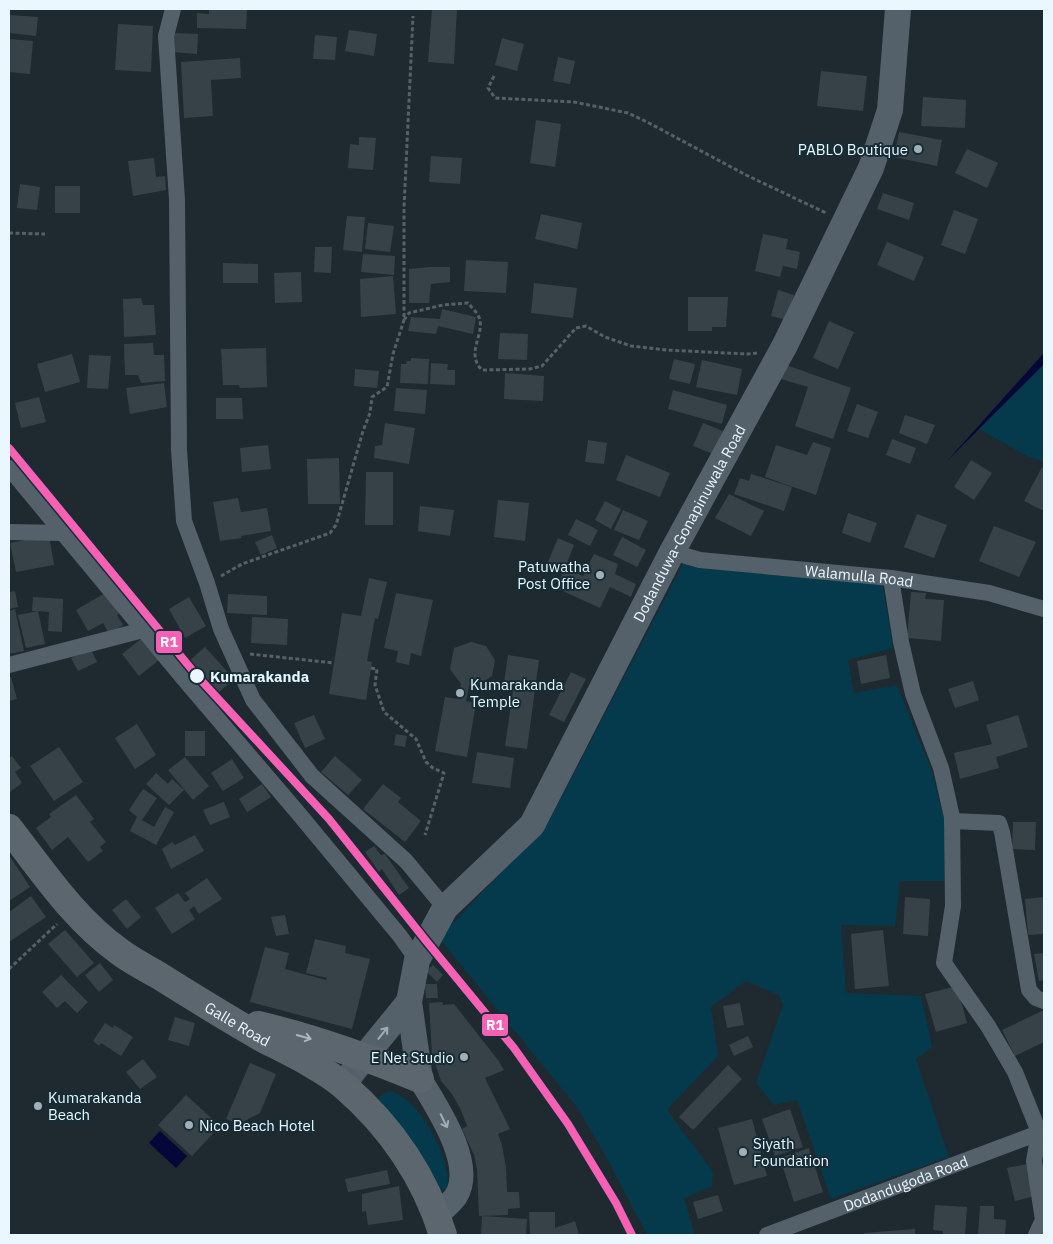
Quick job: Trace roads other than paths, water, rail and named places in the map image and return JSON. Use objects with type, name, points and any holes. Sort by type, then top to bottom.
[{"type":"highway","name":"Galle Road","points":[[9,828],[72,910],[120,952],[223,1016],[311,1065],[343,1086],[398,1144],[414,1168],[440,1225]]},
{"type":"highway","points":[[223,1016],[276,1029],[365,1056],[420,1079]]},
{"type":"main road","name":"Dodanduwa-Gonapinuwala Road","points":[[440,1225],[450,1204],[457,1195],[462,1169],[458,1153],[445,1122],[420,1079],[408,1002],[417,960],[445,908],[532,825],[672,552],[785,345],[871,168],[890,110],[898,9]]},
{"type":"main road","name":"Dodanduwa-Gonapinuwala Road","points":[[343,1086],[408,1002]]},
{"type":"street","points":[[173,9],[166,36],[177,200],[179,450],[184,521],[207,583],[221,629],[253,700],[312,776],[406,861],[445,908]]},
{"type":"street","points":[[9,468],[400,936],[417,960]]},
{"type":"street","points":[[9,532],[64,534]]},
{"type":"street","name":"Walamulla Road","points":[[672,552],[700,560],[890,578],[989,593],[1044,609]]},
{"type":"street","points":[[890,578],[901,642],[913,694],[941,768],[952,821],[952,906],[944,962],[988,1026],[1015,1072],[1041,1132],[1034,1161],[1043,1220],[1036,1235]]},
{"type":"street","points":[[9,665],[143,630]]},
{"type":"street","points":[[952,821],[999,823],[1029,990],[1036,998],[1044,1001]]},
{"type":"street","name":"Dodandugoda Road","points":[[767,1235],[892,1190],[1041,1132]]},
{"type":"place","name":"PABLO Boutique","points":[[918,149]]},
{"type":"place","name":"Patuwatha Post Office","points":[[600,575]]},
{"type":"place","name":"Kumarakanda","points":[[197,676]]},
{"type":"place","name":"Kumarakanda Temple","points":[[460,693]]},
{"type":"place","name":"E Net Studio","points":[[464,1057]]},
{"type":"place","name":"Kumarakanda Beach","points":[[38,1106]]},
{"type":"place","name":"Nico Beach Hotel","points":[[189,1125]]},
{"type":"place","name":"Siyath Foundation","points":[[743,1152]]}]
